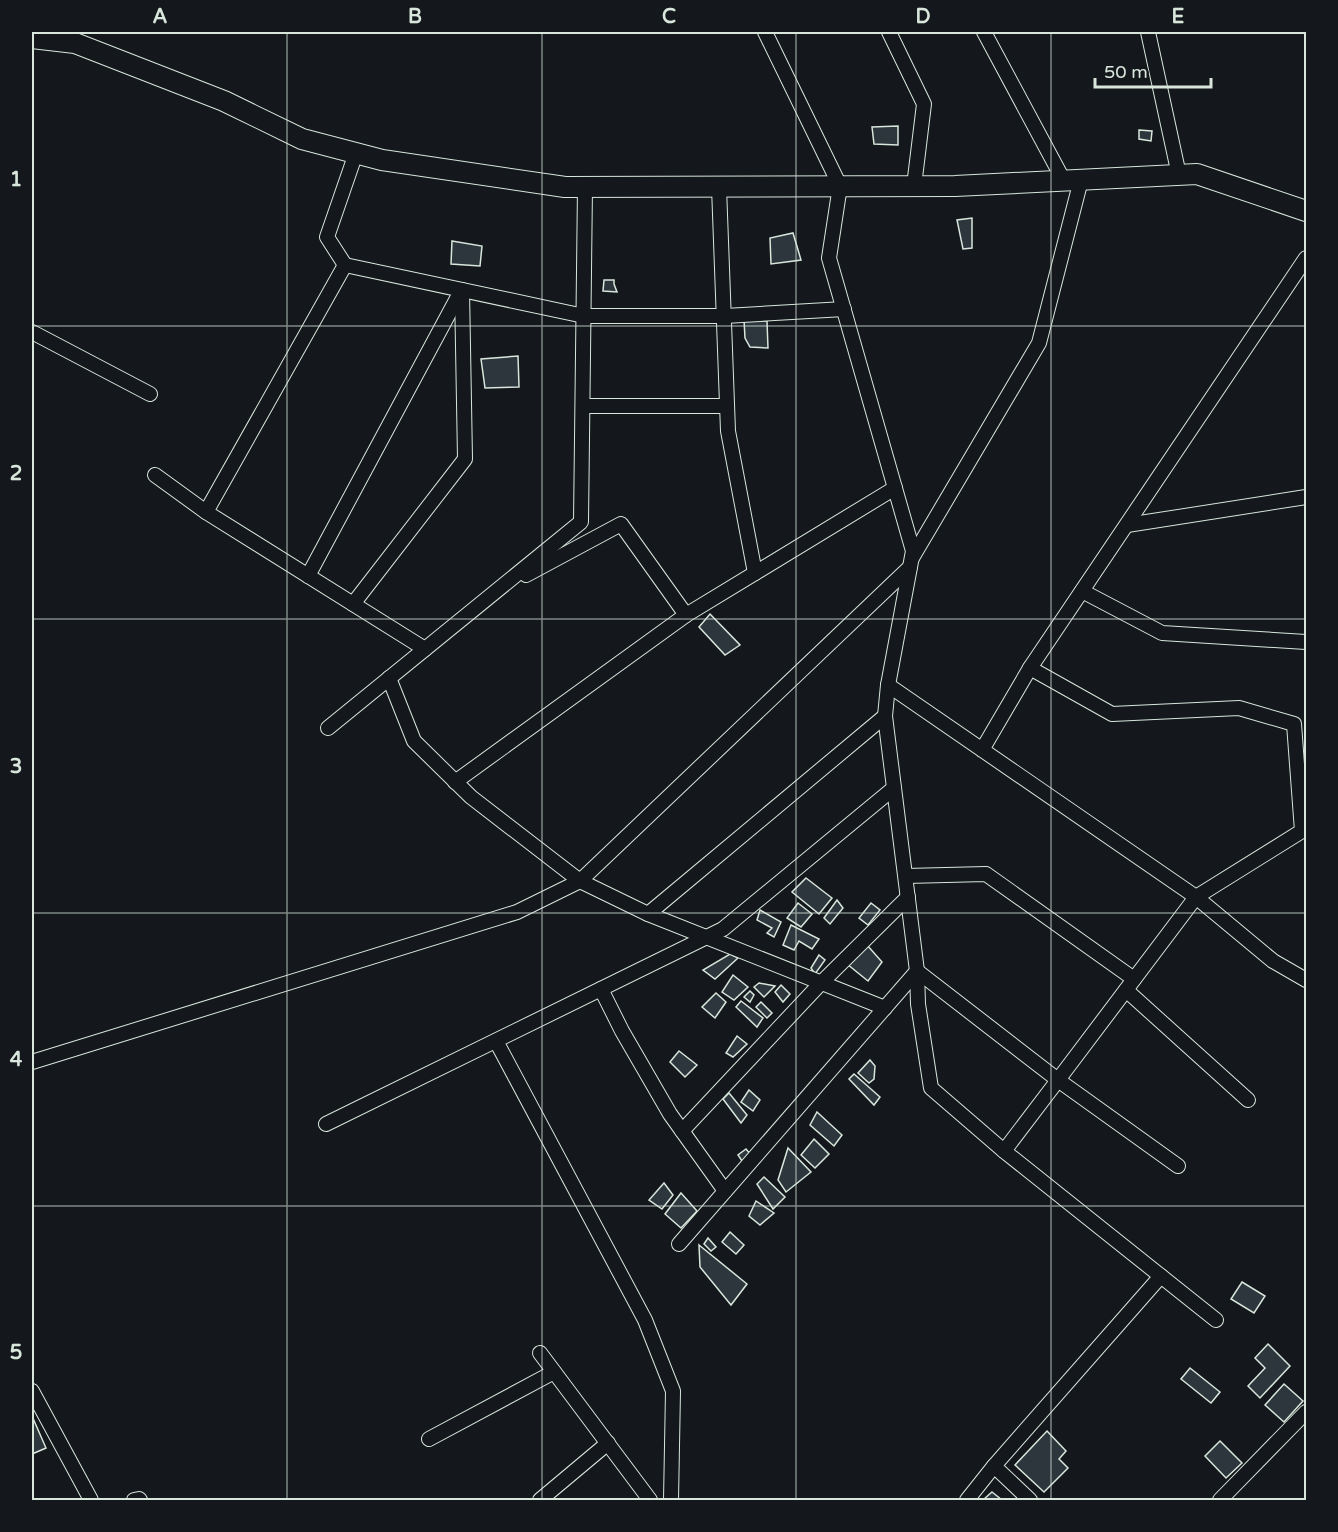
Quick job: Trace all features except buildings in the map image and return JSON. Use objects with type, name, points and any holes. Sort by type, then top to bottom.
[{"type":"main road","points":[[32,38],[56,36],[75,43],[224,101],[302,139],[382,160],[566,187],[955,186],[1197,174],[1306,211]]},
{"type":"street","points":[[765,32],[840,186],[829,258],[913,550],[888,685],[885,716],[917,971],[918,1004],[931,1088],[1004,1151],[1216,1320]]},
{"type":"street","points":[[889,32],[924,104],[914,186]]},
{"type":"street","points":[[32,1062],[517,912],[580,881],[911,562],[1039,343],[1072,180],[984,32]]},
{"type":"street","points":[[1148,32],[1179,175]]},
{"type":"street","points":[[357,153],[327,237],[345,265],[584,316],[724,316],[844,309]]},
{"type":"street","points":[[328,728],[581,522],[585,187]]},
{"type":"street","points":[[719,187],[728,430],[755,573]]},
{"type":"street","points":[[982,750],[1030,668],[1306,258]]},
{"type":"street","points":[[206,512],[345,265]]},
{"type":"street","points":[[308,576],[462,290]]},
{"type":"street","points":[[353,604],[465,459],[462,290]]},
{"type":"street","points":[[32,332],[150,394]]},
{"type":"street","points":[[583,406],[727,406]]},
{"type":"street","points":[[155,475],[206,512],[425,649]]},
{"type":"street","points":[[455,782],[686,615],[895,488]]},
{"type":"street","points":[[1127,525],[1306,497]]},
{"type":"street","points":[[497,590],[621,524],[686,615]]},
{"type":"street","points":[[1082,591],[1162,633],[1306,642]]},
{"type":"street","points":[[1004,1151],[1196,897],[1304,830],[1300,722],[1239,708],[1112,714],[1030,668]]},
{"type":"street","points":[[389,678],[414,741],[471,797],[580,881],[648,914],[885,1008]]},
{"type":"street","points":[[888,685],[1196,897],[1273,961],[1306,980]]},
{"type":"street","points":[[648,914],[885,716]]},
{"type":"street","points":[[326,1124],[723,929],[894,788]]},
{"type":"street","points":[[906,876],[986,874],[1130,984],[1248,1100]]},
{"type":"street","points":[[682,1131],[821,983],[908,897]]},
{"type":"street","points":[[679,1244],[917,971]]},
{"type":"street","points":[[917,971],[1058,1080],[1178,1166]]},
{"type":"street","points":[[601,989],[622,1031],[670,1114],[725,1191]]},
{"type":"street","points":[[496,1041],[645,1320],[673,1391],[671,1500]]},
{"type":"street","points":[[967,1500],[994,1466],[1161,1276]]},
{"type":"street","points":[[540,1353],[650,1500]]},
{"type":"street","points":[[429,1439],[554,1372]]},
{"type":"street","points":[[32,1391],[91,1500]]},
{"type":"street","points":[[1220,1500],[1306,1412]]},
{"type":"street","points":[[540,1500],[608,1443]]},
{"type":"street","points":[[994,1466],[1030,1500]]},
{"type":"street","points":[[134,1500],[140,1500]]}]
